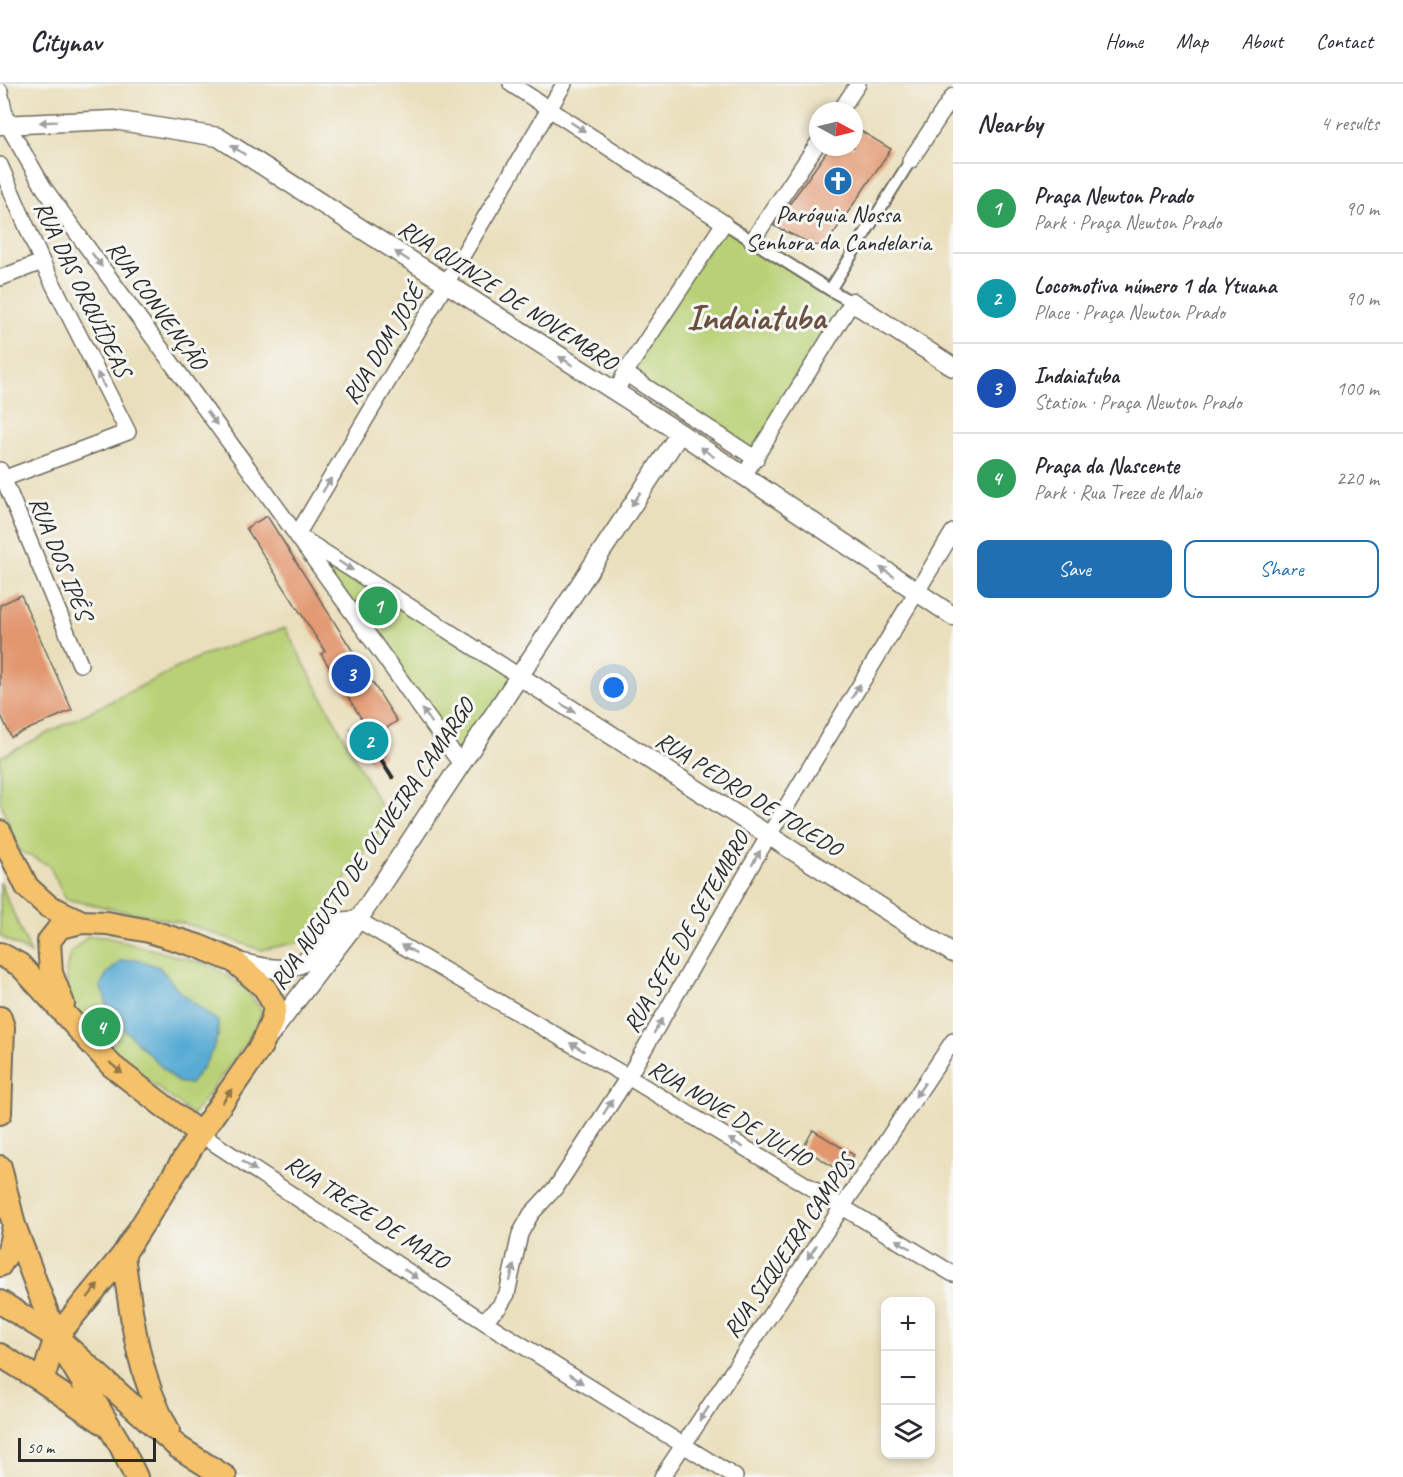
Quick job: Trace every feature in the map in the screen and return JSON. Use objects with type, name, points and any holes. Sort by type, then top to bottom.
[{"type":"main road","points":[[0,832],[27,888],[48,906],[82,922]]},
{"type":"main road","points":[[69,1019],[51,973],[49,941],[60,927],[82,922],[108,923],[149,931],[198,946],[234,961],[265,988],[275,1007],[272,1021],[261,1046]]},
{"type":"main road","name":"RUA TREZE DE MAIO","points":[[0,954],[20,964],[112,1066],[200,1134]]},
{"type":"main road","points":[[0,1018],[3,1028],[0,1113]]},
{"type":"main road","name":"RUA AUGUSTO DE OLIVEIRA CAMARGO","points":[[56,1336],[123,1255],[200,1134],[261,1046]]},
{"type":"main road","points":[[0,1167],[14,1225],[56,1336],[107,1426],[121,1446],[136,1477]]},
{"type":"main road","points":[[0,1265],[9,1250],[14,1225]]},
{"type":"main road","points":[[123,1255],[140,1362],[157,1410],[178,1447]]},
{"type":"main road","points":[[0,1302],[56,1336],[178,1447],[225,1477]]},
{"type":"main road","points":[[42,1381],[56,1336]]},
{"type":"main road","points":[[0,1355],[107,1426]]},
{"type":"street","points":[[511,84],[752,241],[953,367]]},
{"type":"street","name":"RUA DOM JOSÉ","points":[[297,535],[564,84]]},
{"type":"street","points":[[846,102],[858,84]]},
{"type":"street","name":"RUA CONVENÇÃO","points":[[0,91],[4,124],[44,188],[461,764]]},
{"type":"street","points":[[830,290],[953,96]]},
{"type":"street","name":"RUA QUINZE DE NOVEMBRO","points":[[4,124],[114,120],[218,137],[680,433],[953,616]]},
{"type":"street","points":[[752,241],[809,156]]},
{"type":"street","name":"RUA DAS ORQUÍDEAS","points":[[0,165],[42,262],[128,432],[1,476]]},
{"type":"street","points":[[616,393],[625,373],[724,223]]},
{"type":"street","points":[[0,278],[42,262]]},
{"type":"street","points":[[743,477],[852,302]]},
{"type":"street","points":[[625,373],[756,459]]},
{"type":"street","name":"RUA AUGUSTO DE OLIVEIRA CAMARGO","points":[[261,1046],[358,920],[680,433]]},
{"type":"street","name":"RUA DOS IPÊS","points":[[1,476],[80,664]]},
{"type":"street","name":"RUA SETE DE SETEMBRO","points":[[483,1321],[499,1307],[507,1294],[520,1234],[531,1214],[557,1186],[628,1077],[769,835],[953,532]]},
{"type":"street","points":[[297,535],[519,676]]},
{"type":"street","name":"RUA PEDRO DE TOLEDO","points":[[519,676],[953,953]]},
{"type":"street","points":[[234,961],[275,970],[291,967],[308,959],[337,922],[358,920]]},
{"type":"street","name":"RUA NOVE DE JULHO","points":[[358,920],[628,1077],[953,1274]]},
{"type":"street","name":"RUA SIQUEIRA CAMPOS","points":[[662,1477],[953,1041]]},
{"type":"street","name":"RUA TREZE DE MAIO","points":[[200,1134],[483,1321],[735,1477]]},
{"type":"green space","points":[[724,223],[852,302],[756,459],[625,373]]},
{"type":"green space","points":[[297,535],[519,676],[461,764]]},
{"type":"green space","points":[[285,628],[387,818],[304,941],[261,950],[187,924],[66,899],[49,865],[19,851],[0,801],[0,757],[203,655]]},
{"type":"green space","points":[[0,882],[31,954],[0,936]]},
{"type":"green space","points":[[88,936],[106,937],[213,966],[245,988],[262,1011],[254,1032],[193,1115],[70,1019],[66,971],[70,953]],"holes":[[[159,967],[179,991],[218,1022],[219,1034],[202,1069],[177,1082],[108,1013],[106,1000]]]},
{"type":"water","points":[[136,959],[159,967],[179,991],[218,1022],[214,1047],[206,1063],[190,1084],[177,1082],[108,1013],[100,986],[106,975],[120,961]]},
{"type":"building","name":"Paróquia Nossa Senhora da Candelaria","points":[[863,132],[891,149],[825,246],[814,245],[774,226],[824,156],[863,156]]},
{"type":"building","points":[[267,516],[397,721],[373,737],[385,756],[372,764],[350,729],[363,721],[321,654],[325,651],[246,528]]},
{"type":"building","points":[[21,595],[72,710],[11,737],[0,713],[0,605]]},
{"type":"building","points":[[813,1130],[854,1155],[843,1173],[803,1148]]},
{"type":"railway","points":[[369,741],[392,777]]},
{"type":"place","name":"Paróquia Nossa Senhora da Candelaria","points":[[838,181]]},
{"type":"place","name":"Praça Newton Prado","points":[[378,606]]},
{"type":"place","name":"Indaiatuba","points":[[351,674]]},
{"type":"place","name":"Locomotiva número 1 da Ytuana","points":[[369,741]]},
{"type":"place","name":"Praça da Nascente","points":[[101,1027]]},
{"type":"district","name":"Indaiatuba","points":[[756,317]]}]
